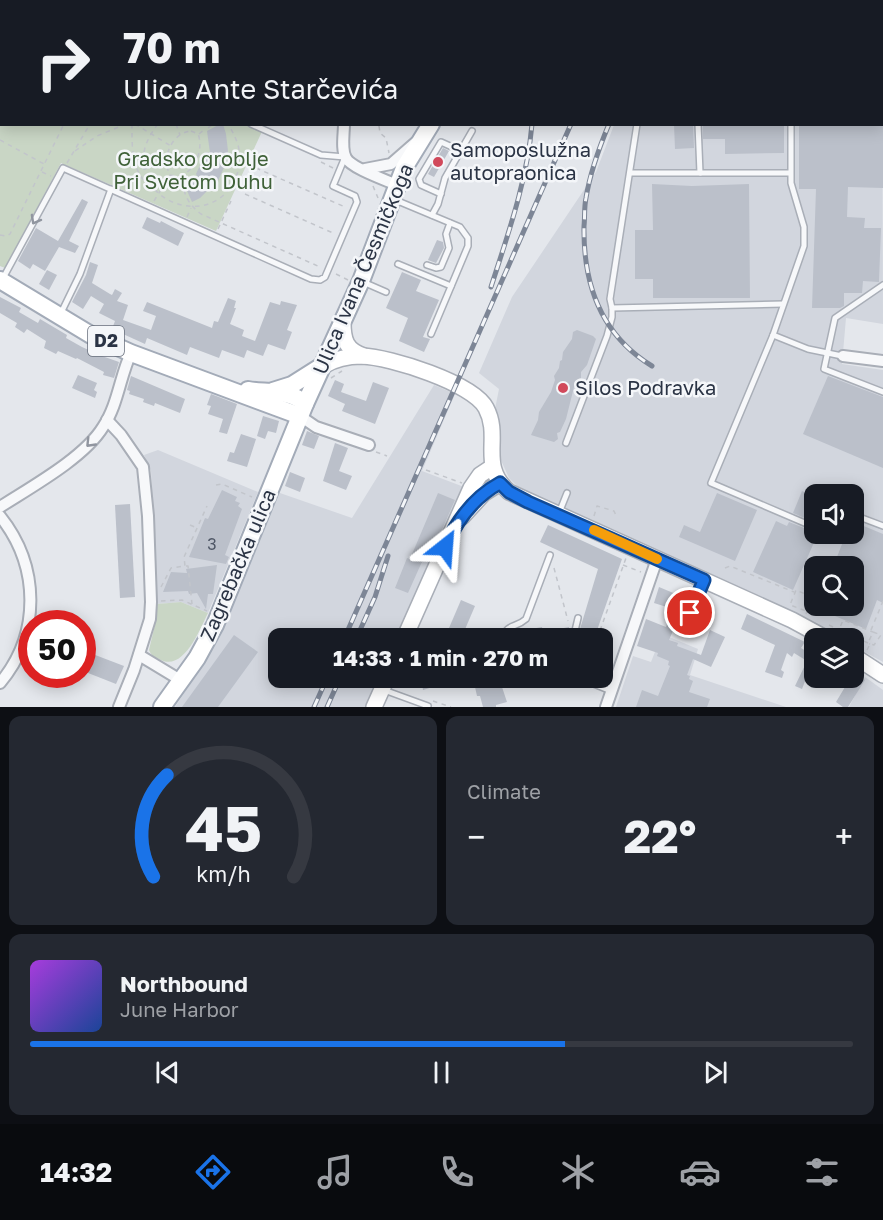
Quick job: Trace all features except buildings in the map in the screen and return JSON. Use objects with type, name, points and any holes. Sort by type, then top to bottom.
[{"type":"main road","name":"Ulica Ivana Česmičkoga","points":[[303,410],[326,374],[386,192],[430,126]]},
{"type":"main road","name":"D2","points":[[1,281],[91,334],[131,353],[220,386],[303,410]]},
{"type":"main road","points":[[343,322],[343,336],[346,344],[352,351],[364,356]]},
{"type":"main road","points":[[270,393],[326,374],[343,357],[382,358],[409,365],[477,395],[486,406],[491,418],[492,467],[500,483],[519,498],[558,515],[606,531],[657,559],[704,580],[721,583],[792,620],[815,628]]},
{"type":"main road","name":"D2","points":[[220,386],[294,397],[303,410]]},
{"type":"main road","name":"Zagrebačka ulica","points":[[162,707],[182,681],[215,625],[303,410]]},
{"type":"main road","points":[[409,628],[474,482],[483,472],[492,467]]},
{"type":"main road","points":[[453,529],[479,497],[500,483]]},
{"type":"main road","points":[[864,657],[882,673]]},
{"type":"main road","points":[[374,707],[383,688]]},
{"type":"street","points":[[344,126],[345,157],[362,169],[386,192]]},
{"type":"street","points":[[362,169],[391,164],[421,139]]},
{"type":"street","points":[[0,507],[85,449],[103,428],[131,353]]},
{"type":"street","points":[[843,356],[883,361]]},
{"type":"street","points":[[303,410],[316,427],[369,445]]},
{"type":"street","points":[[107,420],[141,462],[146,486],[155,602],[139,655],[119,707]]},
{"type":"street","points":[[0,516],[20,553],[29,586],[31,606],[29,626],[23,645],[9,672],[0,683]]},
{"type":"street","points":[[606,707],[657,559]]},
{"type":"street","points":[[139,655],[182,681]]},
{"type":"lane","points":[[1,281],[63,168],[312,279],[320,280],[328,270],[357,202],[355,196],[333,186],[345,157],[321,155],[255,126]]},
{"type":"lane","points":[[268,132],[270,126]]},
{"type":"lane","points":[[566,442],[607,336],[612,317],[610,299],[637,126]]},
{"type":"lane","points":[[698,126],[700,173]]},
{"type":"lane","points":[[790,126],[791,183],[804,227],[805,239],[802,253],[773,334],[711,483],[804,523]]},
{"type":"lane","points":[[432,215],[445,178],[472,131]]},
{"type":"lane","points":[[441,194],[421,185],[419,179],[441,142],[461,151]]},
{"type":"lane","points":[[630,173],[790,172]]},
{"type":"lane","points":[[60,316],[80,274],[111,189]]},
{"type":"lane","points":[[386,192],[465,231],[468,238],[468,246],[431,334]]},
{"type":"lane","points":[[427,265],[441,267],[449,248],[446,234],[450,223]]},
{"type":"lane","points":[[398,264],[452,286]]},
{"type":"lane","points":[[356,281],[386,292]]},
{"type":"lane","points":[[883,285],[835,318],[824,369],[883,392]]},
{"type":"lane","points":[[612,308],[783,304]]},
{"type":"lane","points":[[773,334],[808,349],[843,356]]},
{"type":"lane","points":[[558,515],[567,493]]},
{"type":"lane","points":[[864,519],[883,526]]},
{"type":"lane","points":[[507,628],[526,619],[550,555]]},
{"type":"lane","points":[[690,613],[704,580]]},
{"type":"lane","points":[[576,628],[578,618]]},
{"type":"lane","points":[[393,688],[428,706]]},
{"type":"lane","points":[[605,688],[612,691]]},
{"type":"path","points":[[0,235],[9,234],[63,126]]},
{"type":"path","points":[[63,168],[89,126]]},
{"type":"path","points":[[75,151],[97,136],[121,126]]},
{"type":"path","points":[[132,126],[134,163],[143,181],[157,194],[192,207],[201,214],[324,269]]},
{"type":"path","points":[[138,126],[171,146]]},
{"type":"path","points":[[150,187],[144,170],[146,146],[157,126]]},
{"type":"path","points":[[177,126],[180,135]]},
{"type":"path","points":[[191,131],[192,126]]},
{"type":"path","points":[[192,207],[206,205],[218,199],[231,187],[237,174],[240,161],[239,147],[229,126]]},
{"type":"path","points":[[379,126],[380,134],[386,138],[389,157]]},
{"type":"path","points":[[198,134],[205,129]]},
{"type":"path","points":[[171,175],[166,164],[171,146],[185,132],[191,131],[198,134]]},
{"type":"path","points":[[171,175],[180,176],[189,170],[199,155],[198,134]]},
{"type":"path","points":[[0,140],[44,164]]},
{"type":"path","points":[[240,161],[249,165]]},
{"type":"path","points":[[144,170],[166,164]]},
{"type":"path","points":[[256,168],[345,207]]},
{"type":"path","points":[[41,171],[58,177]]},
{"type":"path","points":[[157,194],[171,175]]},
{"type":"path","points":[[180,176],[183,186]]},
{"type":"path","points":[[231,187],[238,191]]},
{"type":"path","points":[[184,190],[192,207]]},
{"type":"path","points":[[245,194],[333,233]]},
{"type":"path","points":[[216,235],[231,201]]},
{"type":"path","points":[[186,218],[192,207]]},
{"type":"path","points":[[331,272],[356,281]]},
{"type":"path","points":[[326,374],[339,373],[346,369]]},
{"type":"path","points":[[369,445],[371,450],[387,456]]},
{"type":"path","points":[[426,470],[468,485]]},
{"type":"path","points":[[216,485],[222,484],[258,500]]},
{"type":"path","points":[[192,604],[188,566],[185,566],[184,557],[207,506]]},
{"type":"path","points":[[594,515],[597,506],[614,512],[617,518]]},
{"type":"path","points":[[190,525],[197,528]]},
{"type":"path","points":[[550,555],[567,619],[573,628]]},
{"type":"path","points":[[601,628],[626,556]]},
{"type":"path","points":[[623,565],[642,572]]},
{"type":"path","points":[[185,566],[171,567],[155,602],[182,600],[211,612]]},
{"type":"path","points":[[725,568],[730,566],[812,597],[806,613],[790,605],[795,592]]},
{"type":"path","points":[[864,649],[869,644],[883,601]]},
{"type":"path","points":[[837,628],[843,620],[882,635],[874,645],[864,643]]},
{"type":"path","points":[[822,622],[828,628]]},
{"type":"shaded area","points":[[614,126],[882,126],[883,324],[846,318],[842,364],[883,370],[883,662],[864,652],[864,628],[817,628],[594,521],[522,491],[509,478],[500,458],[499,422],[495,409],[499,389],[479,373],[512,297],[596,172]]},
{"type":"shaded area","points":[[434,385],[455,394],[422,471],[464,487],[403,628],[268,628],[268,688],[377,688],[368,707],[175,707],[198,672],[219,628],[277,492],[352,518]]},
{"type":"shaded area","points":[[158,450],[258,492],[208,613],[181,602],[157,604],[151,471],[144,455]]},
{"type":"shaded area","points":[[662,634],[698,649],[690,675],[786,707],[616,707],[633,656],[651,662]]},
{"type":"shaded area","points":[[865,677],[883,690],[883,707],[849,707],[859,688],[864,688]]},
{"type":"green space","name":"Gradsko groblje Pri Svetom Duhu","points":[[0,126],[265,126],[216,231],[61,163],[5,268],[0,266]]},
{"type":"green space","points":[[181,602],[208,613],[189,648],[176,660],[168,662],[154,656],[149,650],[157,616],[157,604]]},
{"type":"railway","points":[[491,287],[521,187],[532,126]]},
{"type":"railway","points":[[349,628],[570,126]]},
{"type":"railway","points":[[608,126],[592,170],[585,201],[587,268],[598,306],[608,323],[634,353],[652,366]]},
{"type":"railway","points":[[361,628],[375,597],[388,556]]},
{"type":"railway","points":[[314,707],[323,688]]},
{"type":"railway","points":[[327,707],[336,688]]},
{"type":"slow traffic","points":[[594,530],[657,559]]},
{"type":"place","name":"Samoposlužna autopraonica","points":[[438,162]]},
{"type":"place","name":"Silos Podravka","points":[[563,388]]},
{"type":"route","points":[[445,547],[453,529],[468,509],[488,489],[500,483],[519,498],[704,580],[690,613]]}]
